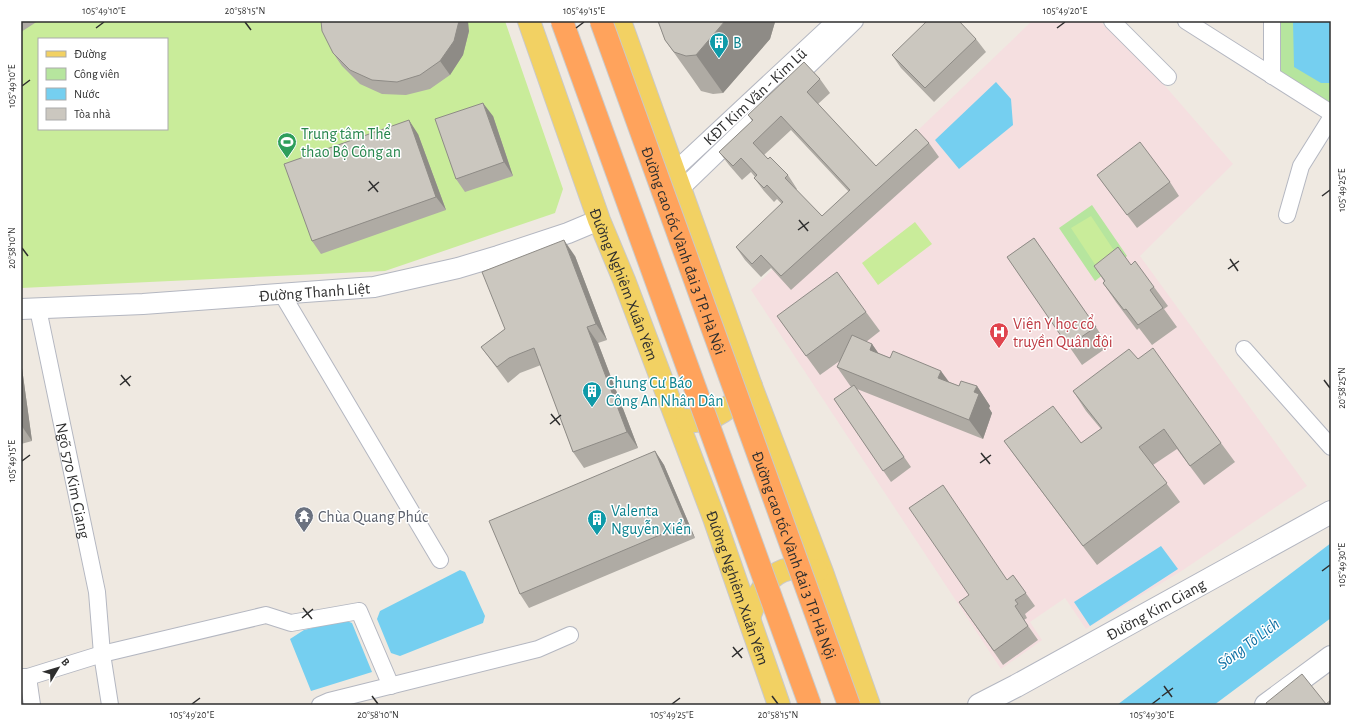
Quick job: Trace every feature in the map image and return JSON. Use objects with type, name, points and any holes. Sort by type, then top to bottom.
[{"type":"highway","points":[[562,21],[810,705]]},
{"type":"highway","name":"Đường cao tốc Vành đai 3 TP. Hà Nội","points":[[601,21],[849,705]]},
{"type":"main road","name":"Đường Nghiêm Xuân Yêm","points":[[529,21],[599,220],[676,417],[779,705]]},
{"type":"main road","points":[[620,21],[751,386],[822,572],[869,705]]},
{"type":"main road","points":[[676,417],[693,421],[713,417],[736,402],[751,386]]},
{"type":"main road","name":"Đường Kim Giang","points":[[979,705],[1331,512]]},
{"type":"main road","points":[[749,618],[755,599],[767,583],[780,573],[788,569],[822,572]]},
{"type":"main road","points":[[1266,705],[1331,657]]},
{"type":"street","name":"KĐT Kim Văn - Kim Lũ","points":[[813,51],[836,21]]},
{"type":"street","name":"KĐT Kim Văn - Kim Lũ","points":[[677,180],[813,51],[856,21]]},
{"type":"street","points":[[1186,21],[1331,113]]},
{"type":"street","points":[[1272,21],[1272,76]]},
{"type":"street","points":[[1117,24],[1168,77]]},
{"type":"street","points":[[1287,215],[1301,166],[1331,118]]},
{"type":"street","name":"Đường Thanh Liệt","points":[[29,309],[143,304],[374,287],[410,280],[498,256],[568,233],[599,220]]},
{"type":"street","points":[[282,294],[440,560]]},
{"type":"street","name":"Ngõ 570 Kim Giang","points":[[29,309],[97,592],[102,654],[110,705]]},
{"type":"street","points":[[1244,348],[1331,448]]},
{"type":"street","points":[[32,705],[25,677],[102,654],[266,615],[291,623],[359,611],[391,686]]},
{"type":"street","points":[[320,705],[329,701],[538,649],[570,635]]},
{"type":"shaded area","name":"Viện Y học cổ truyền Quân đội","points":[[1032,21],[1100,21],[1166,87],[1233,164],[1140,256],[1307,486],[1183,570],[1086,629],[1065,598],[1030,622],[1042,640],[1001,669],[751,290]]},
{"type":"green space","name":"Trung tâm Thể thao Bộ Công an","points":[[21,21],[505,21],[563,189],[555,213],[385,271],[21,288]]},
{"type":"green space","points":[[1278,21],[1331,21],[1331,103],[1277,71]]},
{"type":"green space","points":[[1092,205],[1127,256],[1095,281],[1059,228]]},
{"type":"green space","points":[[1091,216],[1117,255],[1098,269],[1071,228]]},
{"type":"green space","points":[[915,222],[932,244],[878,285],[862,263]]},
{"type":"water","points":[[1293,21],[1331,21],[1330,83],[1321,83],[1294,67]]},
{"type":"water","points":[[996,82],[1011,99],[1013,125],[959,169],[935,140]]},
{"type":"water","name":"Sông Tô Lịch","points":[[1331,543],[1331,618],[1214,705],[1117,705]]},
{"type":"water","points":[[1161,546],[1178,569],[1090,626],[1074,602]]},
{"type":"water","points":[[460,570],[465,572],[485,616],[483,623],[400,656],[391,653],[377,619],[380,611]]},
{"type":"water","points":[[344,620],[352,623],[372,672],[311,691],[290,639],[304,630]]},
{"type":"building","points":[[321,21],[459,21],[454,41],[440,61],[420,75],[397,82],[372,80],[350,70],[333,53],[322,31]]},
{"type":"building","points":[[658,21],[725,21],[696,55],[686,56],[674,52],[665,40]]},
{"type":"building","points":[[927,21],[959,21],[976,39],[925,88],[892,55]]},
{"type":"building","points":[[804,62],[820,79],[807,92],[876,166],[916,129],[929,143],[781,276],[761,255],[752,264],[736,247],[783,202],[767,185],[764,188],[754,178],[757,175],[741,158],[733,166],[719,152],[753,120],[748,115]],"holes":[[[781,116],[850,190],[822,216],[785,178],[788,175],[770,157],[768,159],[753,143]]]},
{"type":"building","points":[[483,103],[504,162],[456,179],[435,119]]},
{"type":"building","points":[[409,120],[436,197],[312,241],[284,164]]},
{"type":"building","points":[[1140,142],[1170,182],[1127,215],[1097,175]]},
{"type":"building","points":[[1034,238],[1096,327],[1068,346],[1007,257]]},
{"type":"building","points":[[564,240],[596,324],[587,327],[627,432],[573,452],[534,348],[509,358],[497,367],[481,347],[505,329],[482,272]]},
{"type":"building","points":[[1118,247],[1131,265],[1135,261],[1154,287],[1150,290],[1163,308],[1138,325],[1103,283],[1105,281],[1094,266]]},
{"type":"building","points":[[837,272],[866,312],[806,356],[777,316]]},
{"type":"building","points":[[852,335],[872,344],[870,350],[890,358],[893,351],[941,371],[938,378],[959,386],[961,381],[977,386],[974,392],[979,394],[969,420],[837,367]]},
{"type":"building","points":[[1153,348],[1221,443],[1190,466],[1164,429],[1139,447],[1167,483],[1083,546],[1004,441],[1053,406],[1081,443],[1102,428],[1073,391],[1129,349],[1138,359]]},
{"type":"building","points":[[854,385],[904,457],[883,471],[834,399]]},
{"type":"building","name":"Valenta Nguyễn Xiển","points":[[655,451],[686,524],[520,594],[489,521]]},
{"type":"building","points":[[943,485],[1007,580],[1013,575],[1026,593],[1015,600],[1018,604],[1015,606],[1028,626],[994,651],[959,602],[969,595],[909,508]]},
{"type":"building","points":[[1302,674],[1326,704],[1331,700],[1331,705],[1267,705],[1266,703]]},
{"type":"place","name":"B","points":[[719,59]]},
{"type":"place","name":"Trung tâm Thể thao Bộ Công an","points":[[287,159]]},
{"type":"place","name":"Viện Y học cổ truyền Quân đội","points":[[999,349]]},
{"type":"place","name":"Chung Cư Báo Công An Nhân Dân","points":[[592,408]]},
{"type":"place","name":"Chùa Quang Phúc","points":[[304,533]]},
{"type":"place","name":"Valenta Nguyễn Xiển","points":[[597,536]]}]
